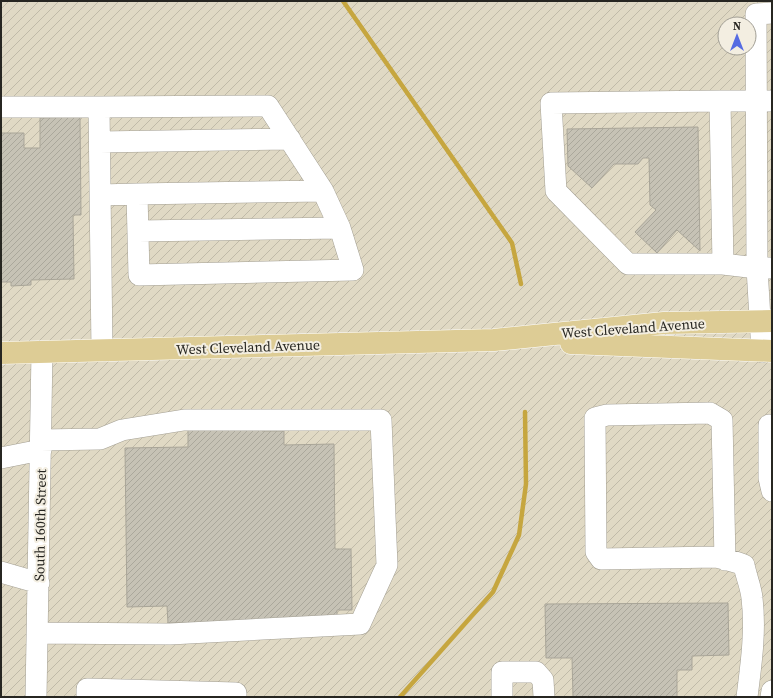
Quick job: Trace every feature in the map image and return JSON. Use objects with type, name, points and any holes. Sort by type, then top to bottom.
[{"type":"main road","name":"West Cleveland Avenue","points":[[1,353],[494,340],[664,323],[766,321]]},
{"type":"main road","name":"West Cleveland Avenue","points":[[494,340],[767,352]]},
{"type":"street","points":[[767,352],[764,101],[756,14],[772,13]]},
{"type":"street","points":[[720,101],[723,264]]},
{"type":"street","points":[[764,101],[551,103],[556,191],[628,264],[723,264],[765,268]]},
{"type":"street","points":[[1,107],[268,106],[323,191],[340,228],[353,270],[138,275],[137,194]]},
{"type":"street","points":[[99,107],[102,351]]},
{"type":"street","points":[[100,142],[290,140]]},
{"type":"street","points":[[101,195],[323,191]]},
{"type":"street","points":[[138,231],[340,228]]},
{"type":"street","name":"South 160th Street","points":[[36,697],[42,352]]},
{"type":"street","points":[[725,560],[722,420],[710,413],[607,415],[595,418],[596,552],[602,559],[716,557],[725,560],[734,561],[744,565],[752,598],[753,628],[747,697]]},
{"type":"street","points":[[1,458],[41,445],[100,439],[122,430],[184,420],[381,420],[387,565],[360,624],[170,634],[38,633]]},
{"type":"street","points":[[769,425],[769,478],[772,491]]},
{"type":"street","points":[[1,572],[39,583]]},
{"type":"street","points":[[502,697],[502,672],[536,672],[543,680],[544,697]]},
{"type":"street","points":[[87,697],[87,689],[236,693],[236,697]]},
{"type":"street","points":[[771,697],[772,691]]},
{"type":"shaded area","points":[[1,1],[772,1],[772,697],[1,697]]},
{"type":"building","points":[[80,117],[81,215],[73,215],[74,279],[31,280],[31,285],[11,286],[11,282],[1,282],[1,133],[24,133],[24,148],[40,148],[40,118]]},
{"type":"building","points":[[698,127],[700,251],[677,230],[657,253],[635,232],[656,210],[650,205],[649,158],[643,158],[638,164],[614,164],[592,188],[568,166],[567,129]]},
{"type":"building","points":[[262,426],[262,431],[284,431],[284,445],[334,444],[335,549],[351,549],[352,610],[337,610],[337,621],[168,623],[167,606],[127,607],[125,448],[188,447],[188,427]]},
{"type":"building","points":[[728,603],[729,655],[692,656],[692,670],[677,670],[677,697],[573,697],[572,658],[546,658],[545,604]]},
{"type":"waterway","points":[[343,1],[512,243],[521,284]]},
{"type":"waterway","points":[[400,697],[493,592],[519,535],[526,484],[525,412]]}]
